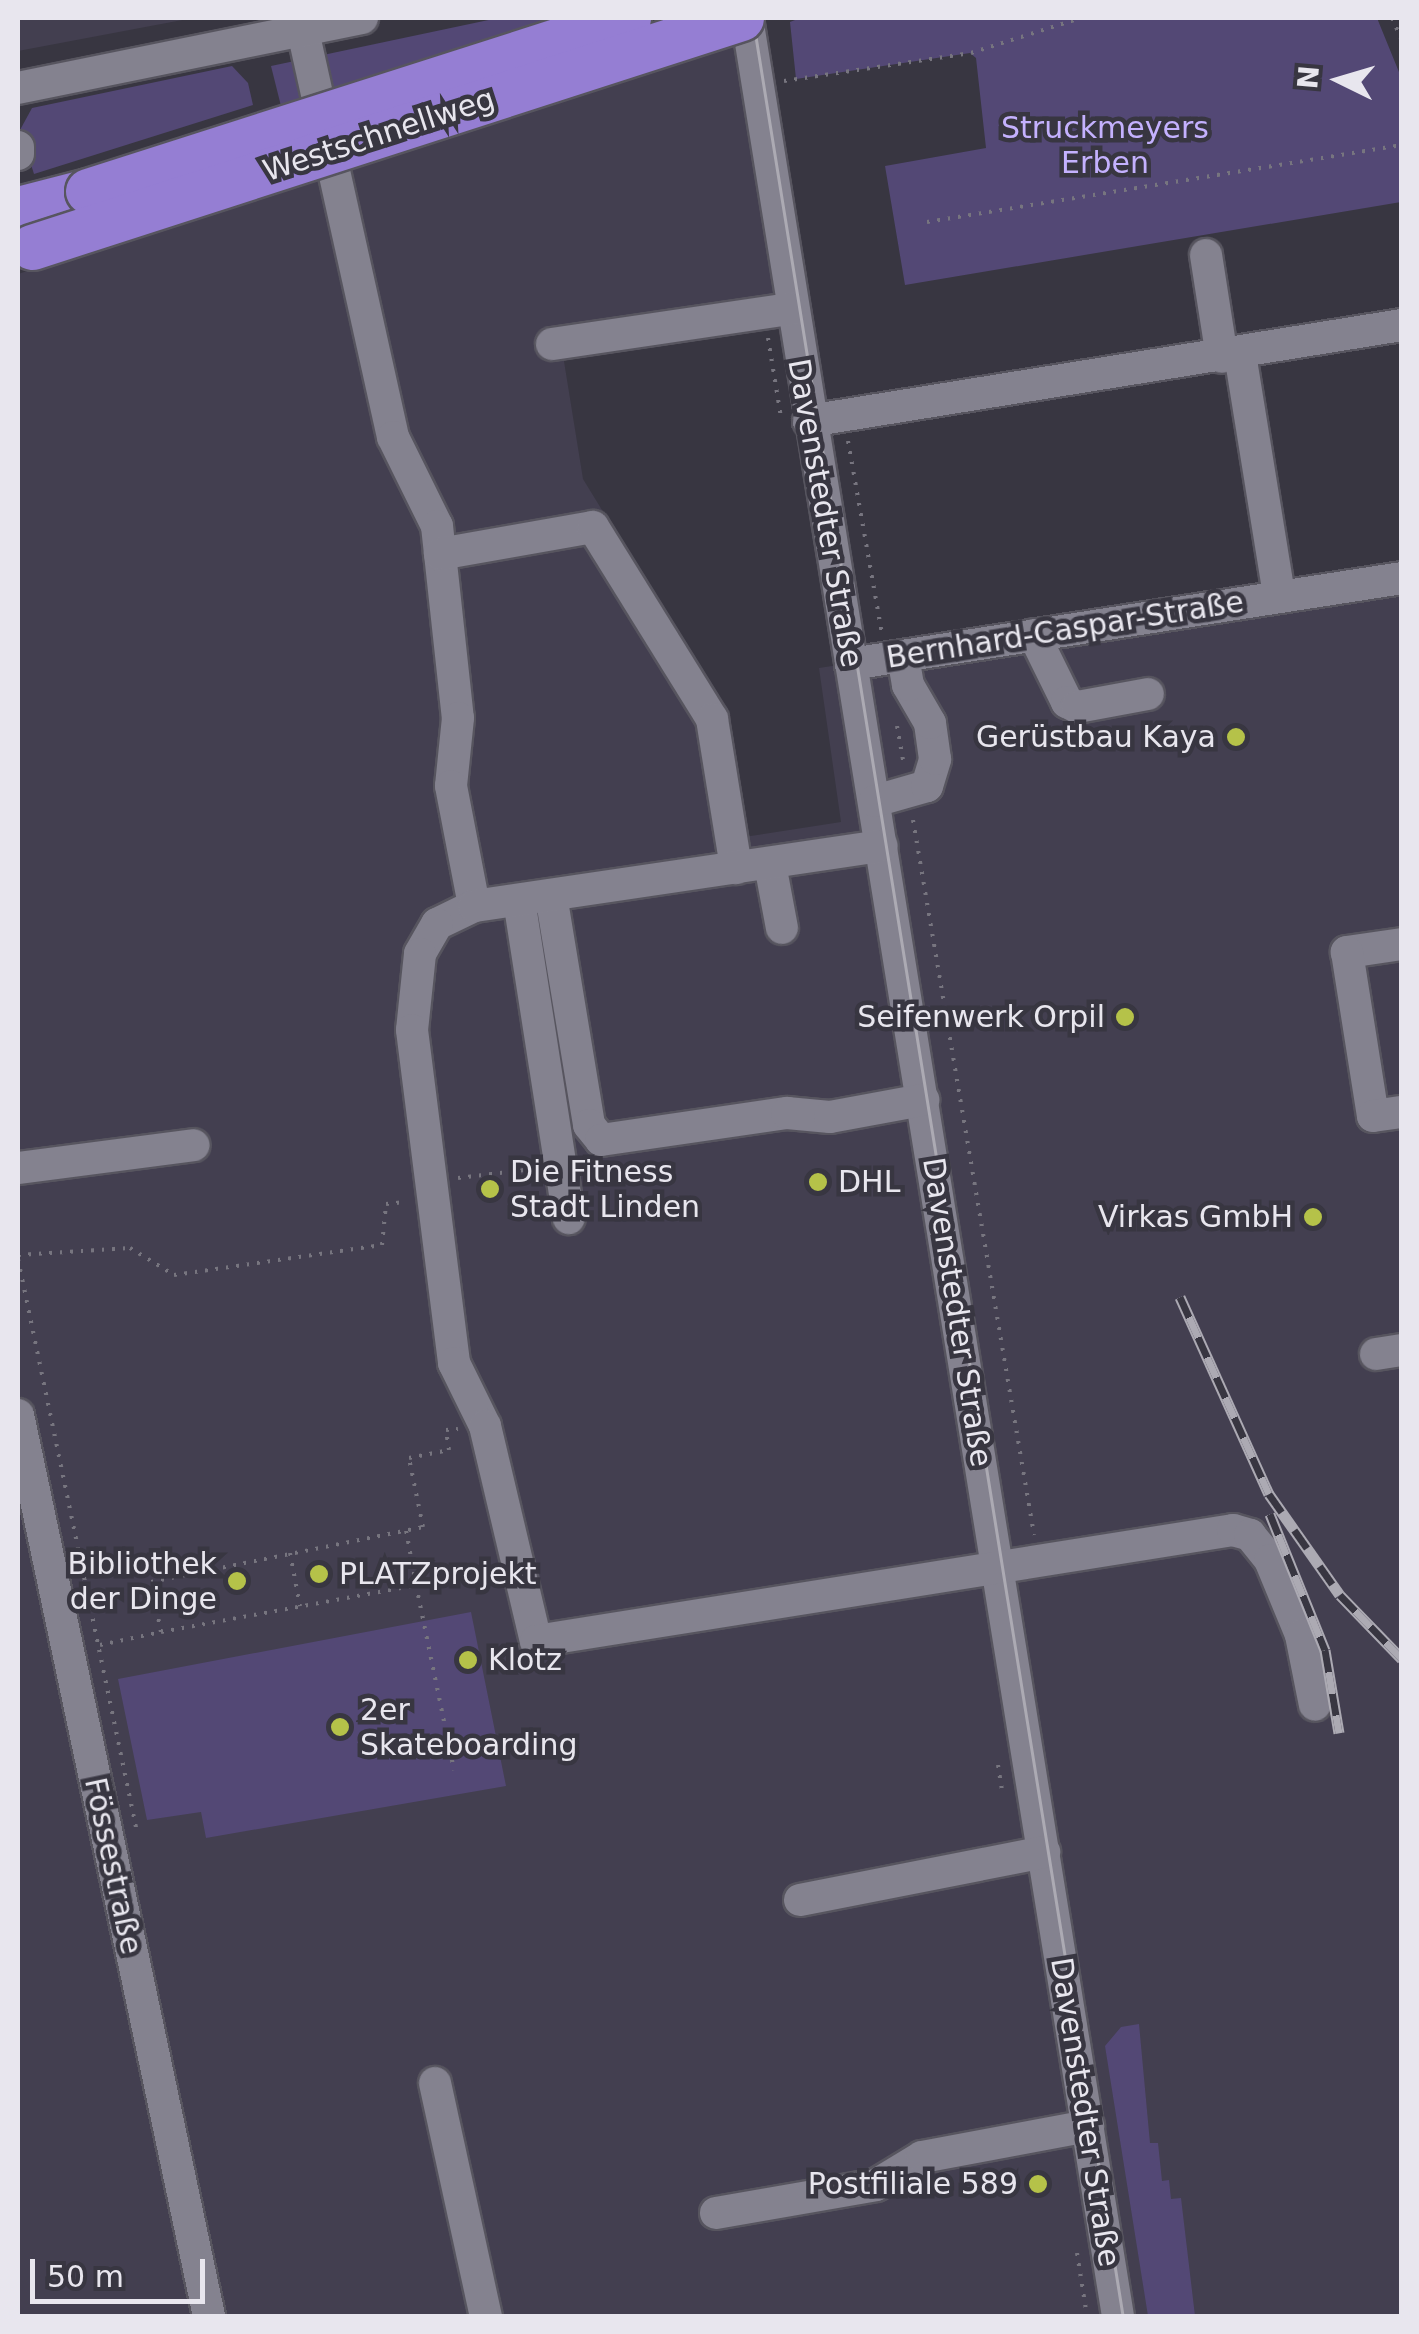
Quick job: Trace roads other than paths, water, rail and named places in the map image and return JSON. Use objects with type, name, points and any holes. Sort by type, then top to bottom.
[{"type":"highway","name":"Westschnellweg","points":[[18,209],[134,179],[628,18]]},
{"type":"highway","name":"Westschnellweg","points":[[18,252],[744,18]]},
{"type":"street","points":[[18,88],[362,18]]},
{"type":"street","name":"Davenstedter Straße","points":[[744,18],[875,801],[1118,2316]]},
{"type":"street","points":[[302,31],[393,437],[437,526],[458,718],[452,786],[474,906]]},
{"type":"street","name":"Bernhard-Caspar-Straße","points":[[1206,256],[1231,355],[1279,595]]},
{"type":"street","points":[[552,344],[790,309]]},
{"type":"street","points":[[809,421],[1402,325]]},
{"type":"street","points":[[440,554],[593,527],[712,719],[736,868]]},
{"type":"street","name":"Bernhard-Caspar-Straße","points":[[851,664],[1402,578]]},
{"type":"street","points":[[1034,635],[1067,702],[1077,707],[1148,694]]},
{"type":"street","points":[[875,801],[927,786],[935,759],[930,723],[908,684],[903,656]]},
{"type":"street","points":[[882,846],[474,906],[436,924],[420,954],[412,1030],[454,1363],[485,1426],[536,1641],[1220,1530],[1250,1534],[1270,1560],[1300,1635],[1315,1705]]},
{"type":"street","points":[[770,864],[782,928]]},
{"type":"street","points":[[535,897],[589,1126],[601,1140],[787,1113],[830,1117],[923,1100]]},
{"type":"street","points":[[535,897],[570,1218]]},
{"type":"street","points":[[1402,944],[1347,952],[1373,1116],[1402,1112]]},
{"type":"street","points":[[18,1168],[194,1145]]},
{"type":"street","name":"Fössestraße","points":[[18,1415],[209,2316]]},
{"type":"street","points":[[800,1900],[1044,1852]]},
{"type":"street","points":[[435,2083],[486,2316]]},
{"type":"street","points":[[716,2213],[876,2185],[922,2158],[1088,2126]]},
{"type":"tram line","points":[[753,18],[1123,2316]]},
{"type":"railway","points":[[1180,1297],[1269,1494],[1340,1595],[1402,1659]]},
{"type":"railway","points":[[1270,1514],[1325,1650],[1339,1733]]},
{"type":"place","name":"Gerüstbau Kaya","points":[[1236,737]]},
{"type":"place","name":"Seifenwerk Orpil","points":[[1125,1017]]},
{"type":"place","name":"DHL","points":[[818,1182]]},
{"type":"place","name":"Die Fitness Stadt Linden","points":[[490,1189]]},
{"type":"place","name":"Virkas GmbH","points":[[1313,1217]]},
{"type":"place","name":"PLATZprojekt","points":[[319,1574]]},
{"type":"place","name":"Bibliothek der Dinge","points":[[237,1581]]},
{"type":"place","name":"Klotz","points":[[468,1660]]},
{"type":"place","name":"2er Skateboarding","points":[[340,1727]]},
{"type":"place","name":"Postfiliale 589","points":[[1038,2184]]},
{"type":"park label","name":"Struckmeyers Erben","points":[[1105,145]]}]
